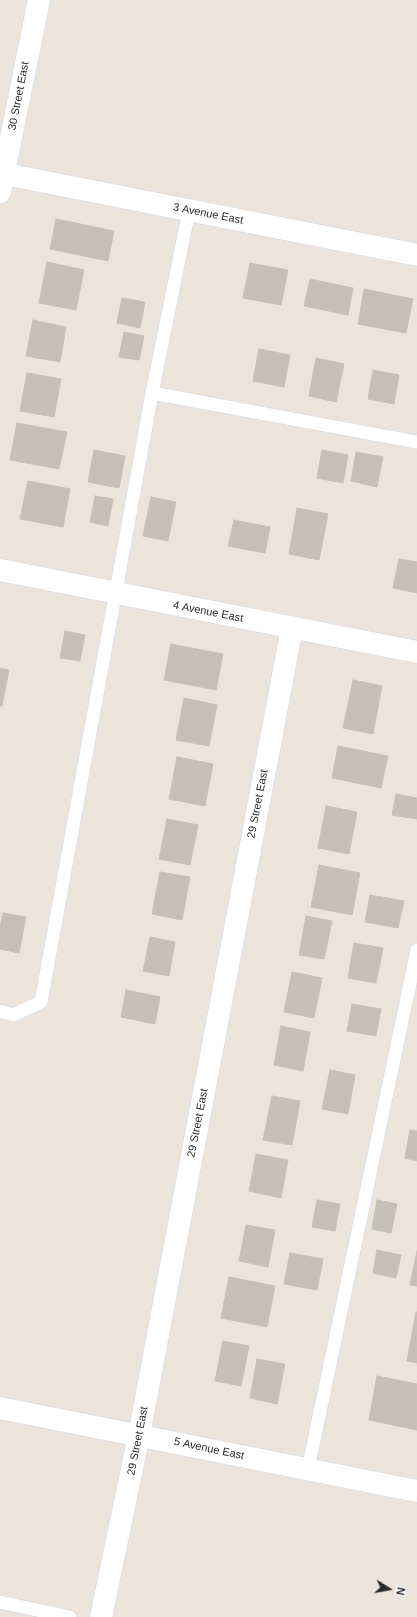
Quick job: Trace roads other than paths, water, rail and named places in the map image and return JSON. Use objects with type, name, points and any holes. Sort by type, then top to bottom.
[{"type":"street","name":"30 Street East","points":[[1,179],[39,0]]},
{"type":"street","name":"3 Avenue East","points":[[1,179],[190,211],[417,255]]},
{"type":"street","name":"4 Avenue East","points":[[0,570],[417,652]]},
{"type":"street","name":"29 Street East","points":[[101,1617],[139,1435],[292,628]]},
{"type":"street","name":"5 Avenue East","points":[[0,1408],[417,1491]]},
{"type":"lane","points":[[0,1011],[13,1015],[41,1002],[152,393],[190,211]]},
{"type":"lane","points":[[152,393],[417,442]]},
{"type":"lane","points":[[308,1469],[417,950]]},
{"type":"lane","points":[[0,1602],[70,1617]]}]
